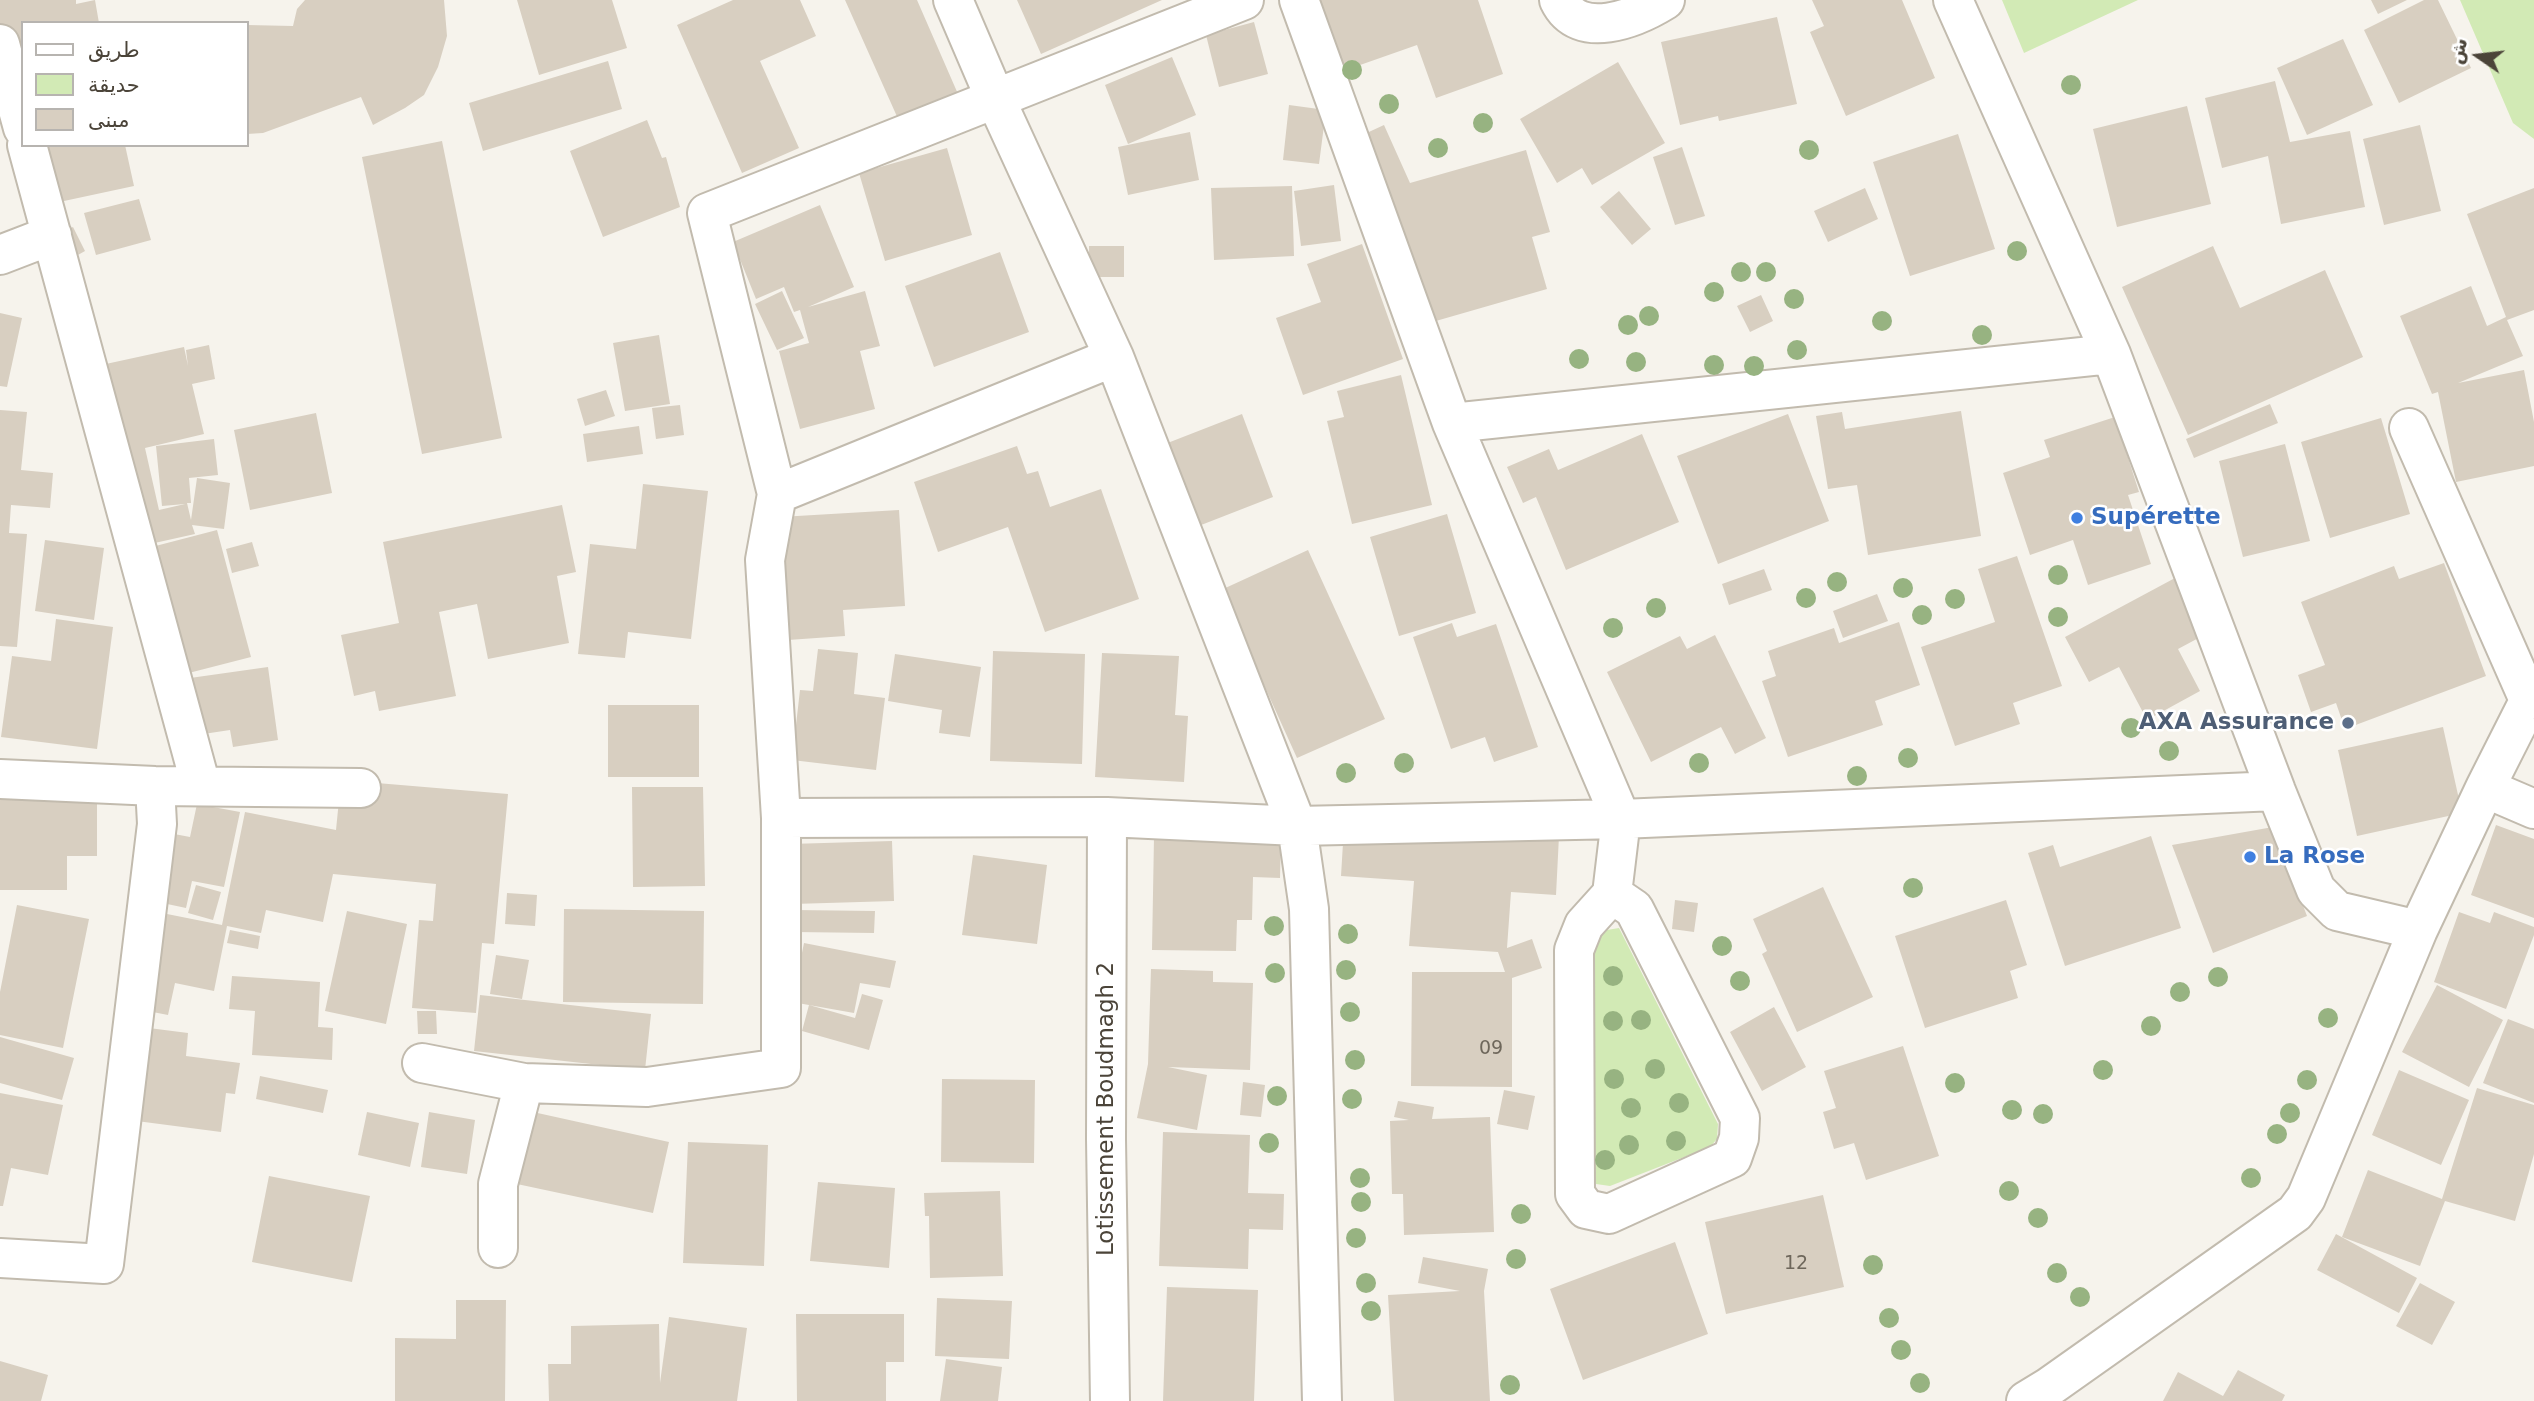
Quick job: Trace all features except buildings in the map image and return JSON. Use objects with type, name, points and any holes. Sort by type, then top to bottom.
[{"type":"street","points":[[953,0],[1114,357],[1297,826],[1309,909],[1322,1401]]},
{"type":"street","points":[[422,1063],[524,1083],[647,1087],[781,1068],[781,818],[765,559],[777,494],[706,213],[1244,0]]},
{"type":"street","points":[[1299,0],[1452,423],[1620,819],[1612,894],[1584,925],[1574,950],[1575,1194],[1586,1209],[1609,1213],[1732,1158],[1739,1138],[1740,1118],[1634,909],[1612,894]]},
{"type":"street","points":[[1559,0],[1576,20],[1597,24],[1646,11],[1665,0]]},
{"type":"street","points":[[1954,0],[2110,354],[2316,890],[2337,911],[2418,930]]},
{"type":"street","points":[[0,44],[21,121]]},
{"type":"street","points":[[28,147],[201,786]]},
{"type":"street","points":[[0,254],[52,235]]},
{"type":"street","points":[[1452,423],[2110,354]]},
{"type":"street","points":[[777,494],[1114,357]]},
{"type":"street","points":[[2026,1401],[2295,1213],[2306,1198],[2418,930],[2532,696],[2409,428]]},
{"type":"street","points":[[0,779],[155,786],[361,788]]},
{"type":"street","points":[[0,1258],[104,1264],[157,824],[155,786]]},
{"type":"street","points":[[2485,788],[2534,809]]},
{"type":"street","points":[[781,818],[1107,817],[1297,826],[1620,819],[2276,791]]},
{"type":"street","name":"Lotissement Boudmagh 2","points":[[1107,817],[1106,1139],[1110,1401]]},
{"type":"street","points":[[498,1248],[498,1184],[524,1083]]},
{"type":"green space","points":[[2002,0],[2138,0],[2024,53]]},
{"type":"green space","points":[[2460,0],[2534,0],[2534,139],[2513,123]]},
{"type":"green space","points":[[1619,928],[1718,1124],[1717,1139],[1710,1147],[1610,1186],[1596,1184],[1590,1167],[1594,946],[1601,931]]},
{"type":"place","name":"Supérette","points":[[2077,518]]},
{"type":"place","name":"AXA Assurance","points":[[2348,723]]},
{"type":"place","name":"La Rose","points":[[2250,857]]}]
